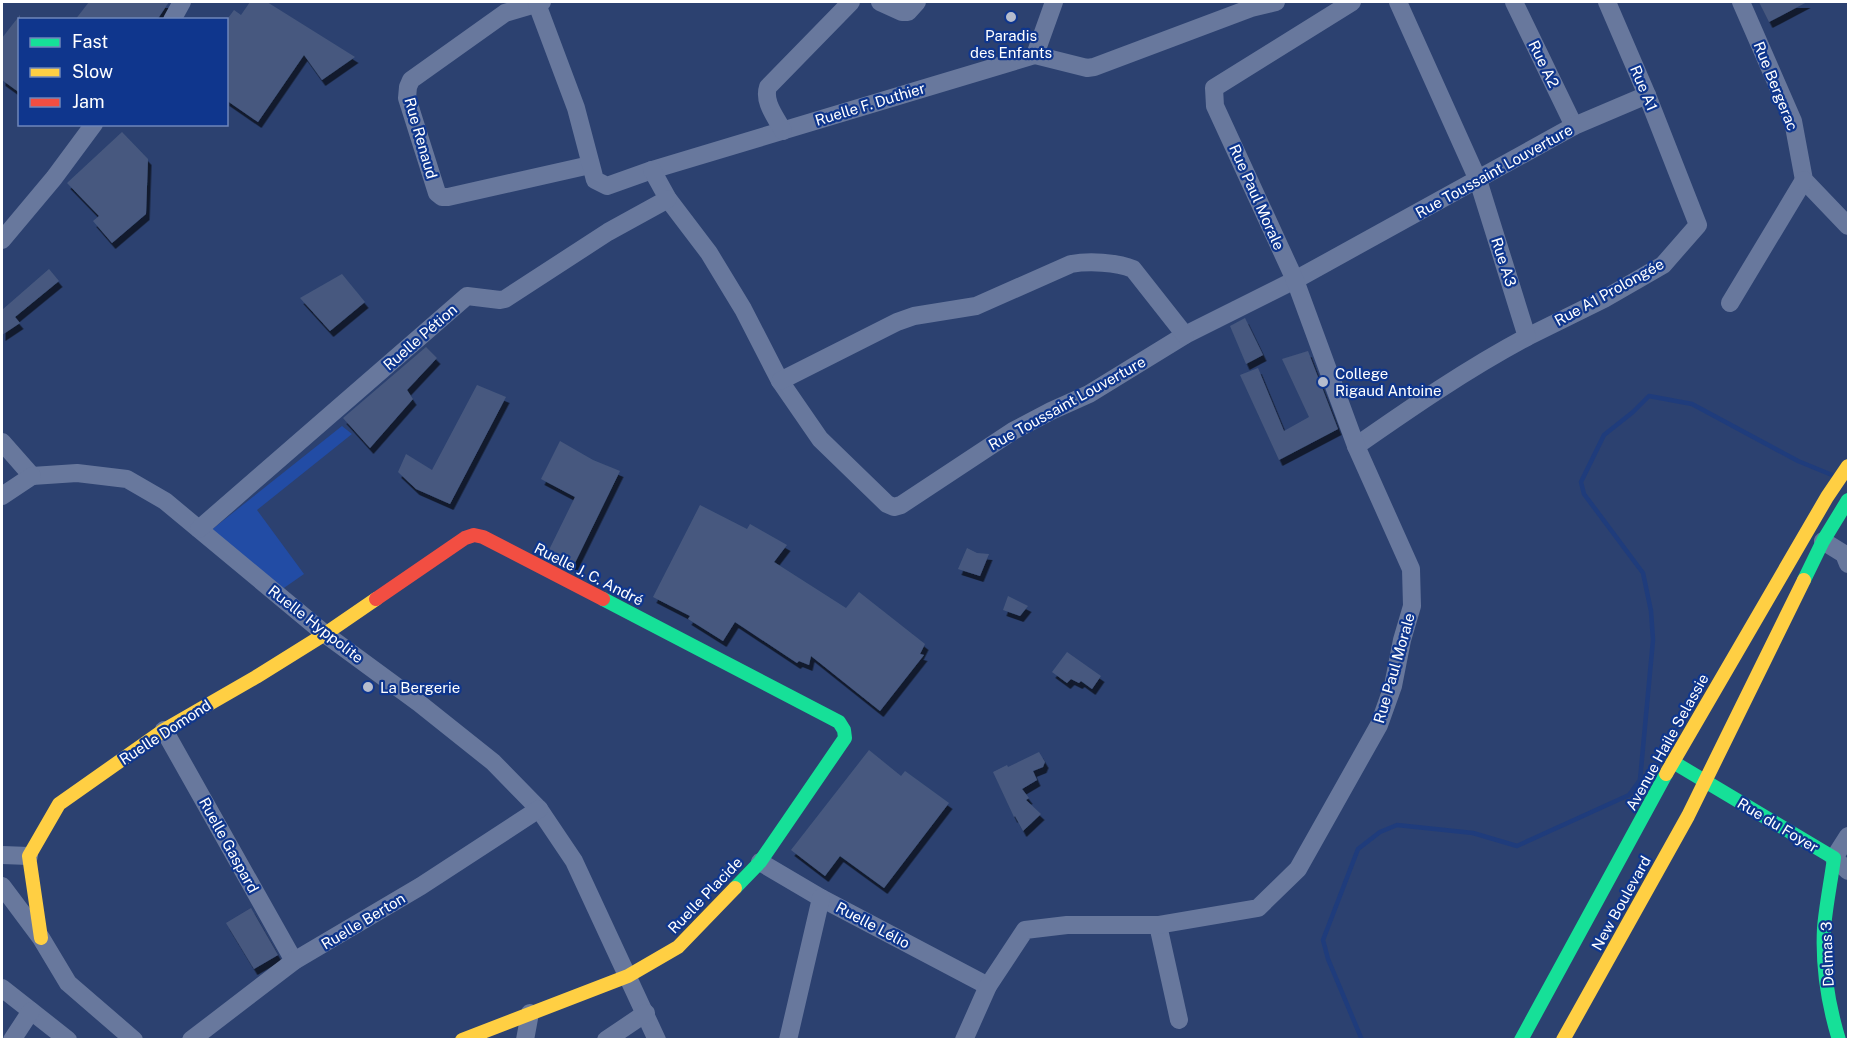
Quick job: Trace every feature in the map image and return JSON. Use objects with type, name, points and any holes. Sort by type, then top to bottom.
[{"type":"street","points":[[173,18],[182,2]]},
{"type":"street","points":[[783,131],[767,102],[768,87],[851,2]]},
{"type":"street","points":[[880,2],[902,12],[908,12],[917,2]]},
{"type":"street","points":[[1054,2],[1035,55],[1087,68],[1251,8],[1276,2]]},
{"type":"street","name":"Rue Paul Morale","points":[[964,1040],[988,986],[1025,930],[1067,925],[1158,925],[1258,908],[1298,869],[1380,725],[1393,686],[1412,606],[1411,568],[1356,446],[1295,280],[1215,106],[1214,88],[1352,2]]},
{"type":"street","name":"Rue A3","points":[[1398,2],[1478,180],[1527,337]]},
{"type":"street","name":"Rue A2","points":[[1514,2],[1574,126]]},
{"type":"street","name":"Rue A1","points":[[1607,2],[1680,176]]},
{"type":"street","name":"Rue Bergerac","points":[[1742,2],[1793,121],[1804,180]]},
{"type":"street","points":[[540,3],[576,108],[590,165]]},
{"type":"street","name":"Rue Renaud","points":[[540,3],[505,13],[411,80],[407,98],[437,193],[441,197],[590,165]]},
{"type":"street","name":"Ruelle F. Duthier","points":[[590,165],[595,180],[607,186],[652,170],[1035,55]]},
{"type":"street","name":"Rue Toussaint Louverture","points":[[652,170],[668,199],[709,253],[743,309],[780,381],[820,439],[887,504],[894,507],[901,505],[1013,431],[1089,394],[1185,335],[1295,280],[1574,126],[1647,95]]},
{"type":"street","points":[[2,240],[54,178],[93,126]]},
{"type":"street","name":"Rue A1 Prolongée","points":[[1527,337],[1604,299],[1664,265],[1698,225],[1680,176]]},
{"type":"street","points":[[1730,303],[1804,180],[1848,226]]},
{"type":"street","name":"Ruelle Pétion","points":[[199,529],[467,296],[505,299],[608,232],[668,199]]},
{"type":"street","points":[[780,381],[897,322],[914,316],[976,306],[1080,262],[1124,265],[1133,268],[1185,335]]},
{"type":"street","points":[[1356,446],[1441,387],[1527,337]]},
{"type":"street","points":[[2,442],[32,476],[2,496]]},
{"type":"street","name":"Avenue Haile Selassie","points":[[1521,1040],[1673,762],[1827,497],[1848,466]]},
{"type":"street","name":"Ruelle Hyppolite","points":[[32,476],[77,473],[127,478],[165,501],[325,634],[419,703],[493,762],[539,809],[574,861],[657,1040]]},
{"type":"street","points":[[1706,781],[1823,541],[1847,502]]},
{"type":"street","name":"Ruelle J. C. André","points":[[325,634],[465,538],[474,535],[483,537],[839,722],[844,730]]},
{"type":"street","points":[[1823,541],[1844,554],[1848,564]]},
{"type":"street","name":"Ruelle Domond","points":[[29,856],[59,804],[164,729],[256,677],[325,634]]},
{"type":"street","name":"Ruelle Gaspard","points":[[164,729],[294,961]]},
{"type":"street","name":"Ruelle Placide","points":[[462,1040],[628,976],[678,947],[759,862],[845,738],[844,730]]},
{"type":"street","name":"Rue du Foyer","points":[[1673,762],[1834,858],[1848,871]]},
{"type":"street","name":"New Boulevard","points":[[1563,1040],[1706,781]]},
{"type":"street","name":"Ruelle Berton","points":[[191,1040],[294,961],[421,886],[539,809]]},
{"type":"street","name":"Delmas 3","points":[[1833,1038],[1824,930],[1834,858],[1848,836]]},
{"type":"street","points":[[2,855],[29,856],[41,938]]},
{"type":"street","name":"Ruelle Lélio","points":[[759,862],[821,898],[988,986]]},
{"type":"street","points":[[2,886],[41,938],[68,983],[134,1040]]},
{"type":"street","points":[[788,1040],[821,898]]},
{"type":"street","points":[[1158,925],[1179,1020]]},
{"type":"street","points":[[2,988],[68,1040]]},
{"type":"street","points":[[12,1040],[31,1011]]},
{"type":"street","points":[[525,1040],[530,1013]]},
{"type":"street","points":[[606,1040],[646,1013]]},
{"type":"shaded area","points":[[342,426],[352,434],[257,510],[304,574],[281,590],[210,531]]},
{"type":"building","points":[[89,2],[169,2],[158,18],[77,18]]},
{"type":"building","points":[[250,2],[267,2],[355,57],[322,80],[304,55],[258,122],[228,101],[228,18],[234,10],[241,15]]},
{"type":"building","points":[[1759,2],[1807,2],[1769,22]]},
{"type":"building","points":[[20,15],[18,18],[18,92],[2,80],[2,38]]},
{"type":"building","points":[[122,132],[148,159],[146,214],[112,243],[93,221],[99,216],[67,183]]},
{"type":"building","points":[[49,269],[59,281],[15,317],[20,323],[2,335],[2,310]]},
{"type":"building","points":[[342,274],[365,302],[330,331],[300,298]]},
{"type":"building","points":[[1245,318],[1263,355],[1246,364],[1230,326]]},
{"type":"building","points":[[426,347],[437,358],[407,390],[413,399],[370,448],[343,418]]},
{"type":"building","points":[[1308,351],[1338,429],[1279,460],[1240,375],[1258,368],[1284,431],[1309,417],[1282,359]]},
{"type":"building","points":[[477,385],[506,397],[450,504],[416,489],[398,472],[406,454],[432,470]]},
{"type":"building","points":[[560,441],[593,460],[620,471],[574,565],[548,552],[575,497],[541,479]]},
{"type":"building","points":[[700,505],[747,529],[750,524],[787,545],[774,562],[846,608],[859,592],[925,644],[920,654],[924,655],[880,711],[811,656],[809,665],[799,661],[797,663],[735,622],[723,641],[688,619],[690,616],[653,597]]},
{"type":"building","points":[[967,548],[977,553],[989,554],[980,576],[958,569]]},
{"type":"building","points":[[1008,596],[1028,606],[1020,616],[1003,610]]},
{"type":"building","points":[[1067,652],[1101,676],[1092,689],[1081,681],[1079,683],[1071,679],[1067,683],[1052,672]]},
{"type":"building","points":[[869,750],[901,776],[905,771],[949,803],[884,888],[840,856],[825,876],[791,850]]},
{"type":"building","points":[[1039,752],[1045,762],[1043,767],[1033,771],[1037,780],[1022,789],[1029,798],[1026,800],[1041,814],[1023,831],[993,772]]},
{"type":"building","points":[[251,908],[278,955],[254,969],[226,923]]},
{"type":"waterway","points":[[1362,1040],[1328,959],[1323,940],[1358,849],[1380,832],[1397,825],[1473,833],[1517,846],[1629,795],[1640,780],[1653,640],[1651,611],[1643,573],[1584,494],[1581,482],[1604,435],[1649,396],[1692,404],[1798,461],[1832,475]]},
{"type":"traffic: fast","points":[[1804,580],[1823,541],[1848,500]]},
{"type":"traffic: fast","points":[[603,599],[839,722],[844,730],[845,738],[760,862],[735,888]]},
{"type":"traffic: fast","points":[[1673,762],[1834,858],[1825,919],[1824,956],[1829,999],[1839,1040]]},
{"type":"traffic: fast","points":[[1521,1040],[1666,774]]},
{"type":"traffic: slow","points":[[1666,774],[1827,497],[1848,466]]},
{"type":"traffic: slow","points":[[1563,1040],[1688,816],[1804,580]]},
{"type":"traffic: slow","points":[[41,938],[29,856],[59,804],[164,730],[256,677],[376,599]]},
{"type":"traffic: slow","points":[[462,1040],[628,976],[678,947],[735,888]]},
{"type":"traffic: jam","points":[[376,599],[465,538],[474,535],[483,537],[603,599]]},
{"type":"place","name":"Paradis des Enfants","points":[[1011,17]]},
{"type":"place","name":"College Rigaud Antoine","points":[[1323,382]]},
{"type":"place","name":"La Bergerie","points":[[368,687]]}]
